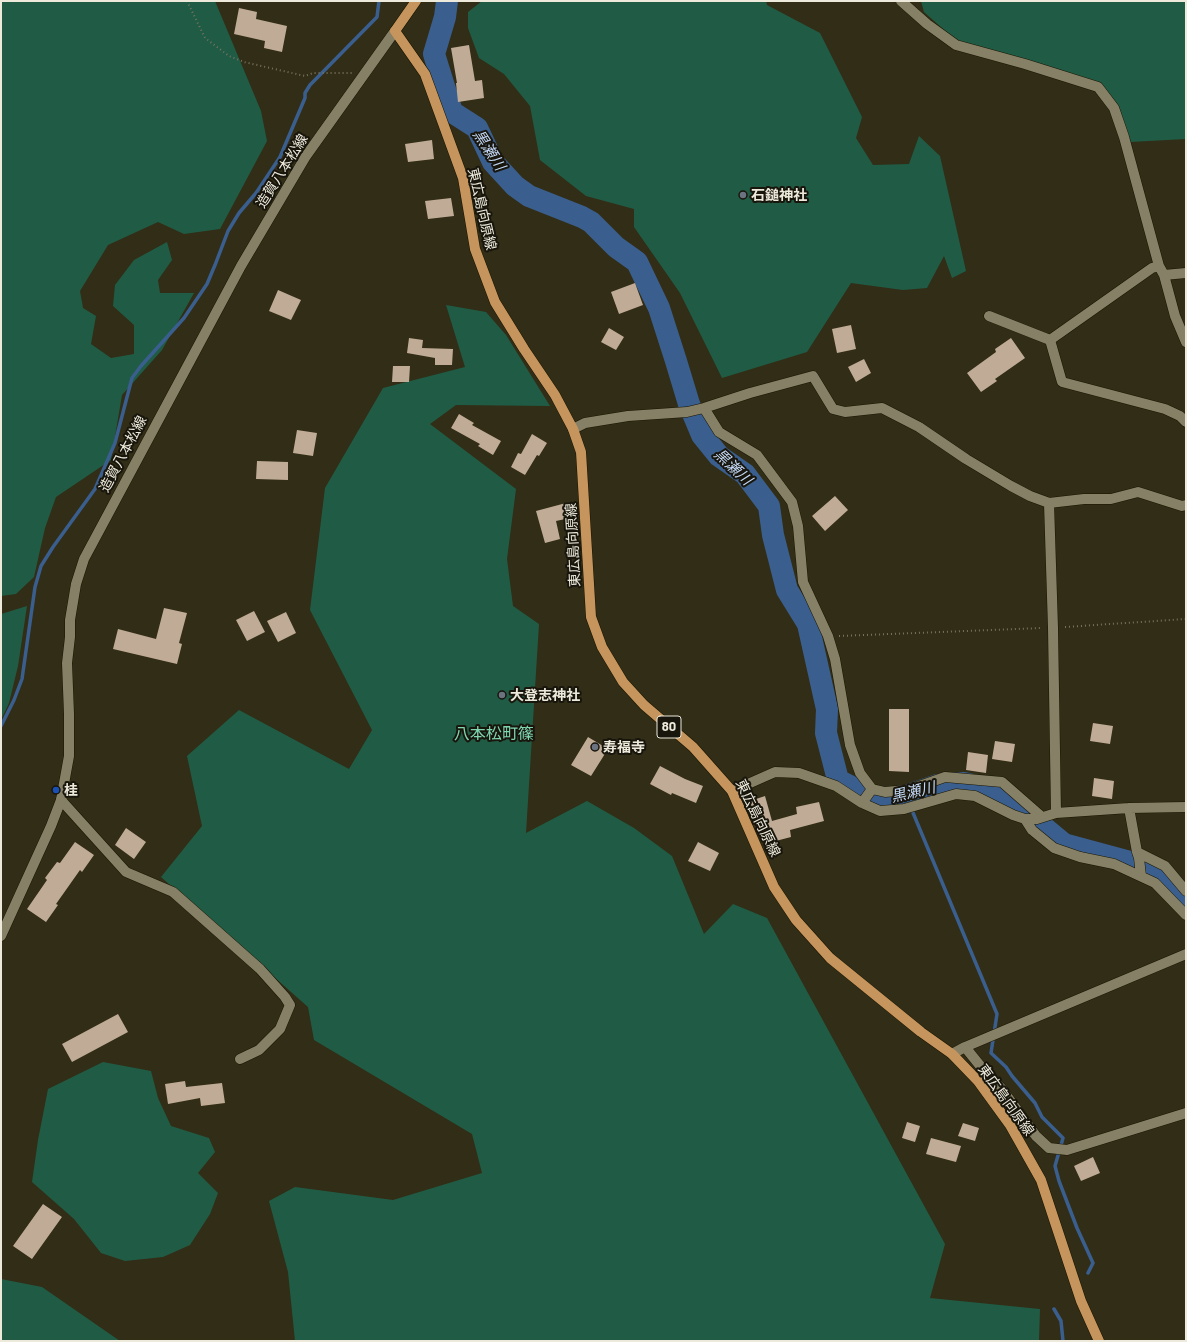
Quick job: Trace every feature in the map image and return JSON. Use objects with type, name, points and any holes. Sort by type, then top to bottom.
[{"type":"main road","points":[[395,31],[416,1]]},
{"type":"main road","name":"東広島向原線","points":[[395,31],[425,74],[463,178],[475,248],[495,302],[555,395],[573,429],[581,452],[591,617],[602,647],[623,682],[644,705],[694,747],[732,791],[774,887],[796,920],[830,958],[921,1032],[952,1054],[978,1081],[1010,1125],[1041,1180],[1081,1301],[1099,1341]]},
{"type":"street","points":[[901,1],[927,24],[956,45],[1025,64],[1098,87],[1114,108],[1124,137],[1159,266],[1164,275],[1175,316],[1186,342]]},
{"type":"street","name":"造賀八本松線","points":[[1,936],[51,826],[61,800],[68,756],[69,714],[67,663],[70,620],[76,584],[84,559],[241,266],[306,156],[395,31]]},
{"type":"street","points":[[1050,340],[1152,268],[1159,266]]},
{"type":"street","points":[[1164,275],[1186,273]]},
{"type":"street","points":[[989,316],[1050,340]]},
{"type":"street","points":[[1050,340],[1062,382],[1165,409],[1180,416],[1186,422]]},
{"type":"street","points":[[573,429],[585,423],[628,416],[687,412],[701,409],[750,393],[813,376],[833,409],[845,412],[882,408],[919,427],[966,459],[1010,486],[1049,503],[1084,499],[1111,499],[1138,492],[1182,506],[1186,505]]},
{"type":"street","points":[[701,409],[719,432],[757,455],[792,502],[798,526],[804,582],[828,636],[834,659],[850,745],[867,796],[880,811],[904,810],[956,794],[975,796],[1013,815],[1025,819],[1037,819],[1056,813],[1129,808],[1186,807]]},
{"type":"street","points":[[1049,503],[1056,813]]},
{"type":"street","points":[[732,791],[775,772],[799,773],[867,796],[885,792],[908,790],[945,777],[1002,782],[1042,817]]},
{"type":"street","points":[[61,800],[126,872],[173,892],[260,969],[285,997],[290,1005],[280,1029],[259,1050],[240,1059]]},
{"type":"street","points":[[1129,808],[1141,873]]},
{"type":"street","points":[[1025,819],[1032,830],[1054,848],[1080,857],[1114,864],[1141,873],[1155,883],[1186,915]]},
{"type":"street","points":[[1138,855],[1166,866],[1186,891]]},
{"type":"street","points":[[952,1054],[965,1047],[1186,954]]},
{"type":"street","points":[[965,1047],[986,1073],[1001,1088],[1036,1136],[1049,1148],[1067,1150],[1186,1113]]},
{"type":"path","points":[[187,1],[205,38],[229,56],[244,62],[305,76],[313,73],[364,73]]},
{"type":"path","points":[[828,636],[1053,628],[1186,619]]},
{"type":"green space","points":[[1,1],[215,1],[261,111],[267,141],[220,229],[184,234],[158,222],[108,245],[80,291],[83,308],[96,316],[91,344],[111,358],[134,354],[134,325],[113,306],[115,285],[134,260],[167,242],[172,260],[158,280],[160,293],[194,293],[162,350],[122,395],[111,460],[56,497],[45,528],[34,577],[16,594],[1,596]]},
{"type":"green space","points":[[482,1],[766,1],[767,5],[820,33],[862,117],[856,138],[873,165],[909,164],[919,136],[940,156],[966,271],[952,278],[944,256],[927,288],[903,290],[851,283],[807,352],[722,378],[680,293],[634,227],[634,209],[586,196],[540,160],[530,106],[504,74],[479,58],[468,28],[468,12]]},
{"type":"green space","points":[[921,1],[1186,1],[1186,139],[1130,142],[1119,106],[1099,85],[960,44],[924,12]]},
{"type":"green space","points":[[446,305],[486,312],[506,335],[550,406],[456,405],[430,424],[516,489],[507,559],[513,606],[539,624],[526,833],[587,801],[634,828],[672,856],[704,934],[733,904],[767,918],[945,1244],[930,1298],[1040,1309],[1039,1341],[295,1341],[288,1272],[269,1201],[295,1187],[393,1200],[482,1173],[472,1134],[314,1040],[308,1007],[161,877],[202,826],[187,756],[239,710],[349,769],[372,730],[310,610],[325,488],[383,388],[465,367]]},
{"type":"green space","points":[[27,606],[18,666],[9,703],[1,720],[1,614]]},
{"type":"green space","points":[[103,1062],[151,1071],[158,1098],[171,1126],[209,1138],[215,1152],[198,1173],[218,1193],[210,1214],[190,1245],[163,1257],[125,1261],[101,1253],[74,1219],[32,1182],[38,1140],[48,1089]]},
{"type":"green space","points":[[1,1279],[42,1287],[120,1341],[1,1341]]},
{"type":"building","points":[[239,8],[257,12],[256,19],[287,26],[282,52],[264,48],[265,41],[234,34]]},
{"type":"building","points":[[469,45],[475,81],[482,80],[484,98],[458,102],[457,83],[451,48]]},
{"type":"building","points":[[432,140],[434,159],[408,162],[405,144]]},
{"type":"building","points":[[451,198],[454,216],[428,219],[425,201]]},
{"type":"building","points":[[635,283],[643,305],[619,314],[611,292]]},
{"type":"building","points":[[278,290],[301,300],[291,320],[269,311]]},
{"type":"building","points":[[851,325],[856,349],[837,353],[832,329]]},
{"type":"building","points":[[609,328],[624,337],[616,350],[601,342]]},
{"type":"building","points":[[409,338],[423,340],[422,348],[453,349],[452,365],[435,365],[435,358],[407,353]]},
{"type":"building","points":[[1011,338],[1025,358],[995,379],[997,381],[981,392],[967,373],[996,352],[995,349]]},
{"type":"building","points":[[864,359],[871,373],[856,382],[848,367]]},
{"type":"building","points":[[393,366],[410,366],[409,382],[392,382]]},
{"type":"building","points":[[459,414],[474,423],[472,425],[501,441],[493,455],[478,446],[480,444],[451,428]]},
{"type":"building","points":[[297,430],[317,433],[313,456],[293,453]]},
{"type":"building","points":[[532,434],[547,443],[539,456],[537,455],[525,475],[511,467],[518,453],[521,454]]},
{"type":"building","points":[[257,461],[288,462],[288,480],[256,479]]},
{"type":"building","points":[[835,496],[848,510],[825,531],[812,516]]},
{"type":"building","points":[[566,503],[570,518],[556,521],[560,539],[545,543],[536,511]]},
{"type":"building","points":[[164,608],[187,613],[179,643],[182,644],[177,664],[113,649],[118,629],[156,639]]},
{"type":"building","points":[[254,611],[265,632],[247,641],[236,620]]},
{"type":"building","points":[[286,612],[296,633],[278,642],[267,621]]},
{"type":"building","points":[[889,709],[909,709],[909,772],[889,771]]},
{"type":"building","points":[[1093,723],[1113,726],[1110,744],[1090,741]]},
{"type":"building","points":[[588,737],[608,749],[591,776],[571,765]]},
{"type":"building","points":[[995,741],[1015,744],[1012,762],[992,759]]},
{"type":"building","points":[[968,752],[988,755],[986,773],[966,770]]},
{"type":"building","points":[[660,766],[685,779],[703,786],[696,803],[672,793],[671,795],[650,784]]},
{"type":"building","points":[[1094,778],[1114,781],[1112,799],[1092,796]]},
{"type":"building","points":[[765,796],[772,821],[797,814],[796,807],[819,802],[824,821],[790,830],[791,837],[768,843],[762,819],[756,821],[750,801]]},
{"type":"building","points":[[126,828],[146,842],[134,859],[115,845]]},
{"type":"building","points":[[75,842],[94,855],[82,872],[80,870],[56,904],[58,905],[46,922],[27,909],[47,880],[45,878],[57,862],[60,863]]},
{"type":"building","points":[[698,842],[719,853],[710,871],[688,861]]},
{"type":"building","points":[[118,1014],[128,1032],[72,1062],[62,1044]]},
{"type":"building","points":[[185,1081],[186,1087],[222,1083],[225,1103],[201,1106],[200,1098],[168,1104],[165,1084]]},
{"type":"building","points":[[907,1122],[920,1126],[915,1142],[902,1138]]},
{"type":"building","points":[[963,1123],[979,1128],[975,1141],[958,1136]]},
{"type":"building","points":[[931,1138],[961,1146],[956,1162],[926,1154]]},
{"type":"building","points":[[1093,1157],[1100,1173],[1081,1181],[1074,1166]]},
{"type":"building","points":[[43,1204],[62,1217],[32,1259],[13,1246]]},
{"type":"waterway","points":[[1,726],[14,700],[22,679],[35,587],[41,566],[95,489],[115,443],[132,378],[184,318],[207,284],[228,231],[239,213],[256,193],[280,157],[305,98],[305,93],[310,85],[377,17],[379,1]]},
{"type":"waterway","name":"黒瀬川","points":[[447,1],[445,17],[434,54],[452,112],[477,128],[493,162],[515,186],[529,196],[591,222],[616,247],[637,262],[659,308],[689,404],[702,435],[719,456],[745,474],[769,506],[773,535],[787,590],[808,624],[827,709],[826,733],[838,780],[875,799],[906,796],[937,785],[964,783],[995,790],[1004,794],[1026,813]]},
{"type":"waterway","points":[[906,796],[997,1014],[991,1053],[1006,1067],[1035,1103],[1042,1117],[1063,1138],[1055,1166],[1059,1181],[1077,1228],[1093,1263],[1088,1273]]},
{"type":"waterway","name":"黒瀬川","points":[[1041,825],[1064,844],[1149,867],[1186,904]]},
{"type":"waterway","points":[[1054,1309],[1061,1321],[1063,1341]]},
{"type":"place","name":"石鎚神社","points":[[743,195]]},
{"type":"place","name":"大登志神社","points":[[502,695]]},
{"type":"place","name":"寿福寺","points":[[595,747]]},
{"type":"place","name":"桂","points":[[56,790]]},
{"type":"district","name":"八本松町篠","points":[[494,734]]}]
